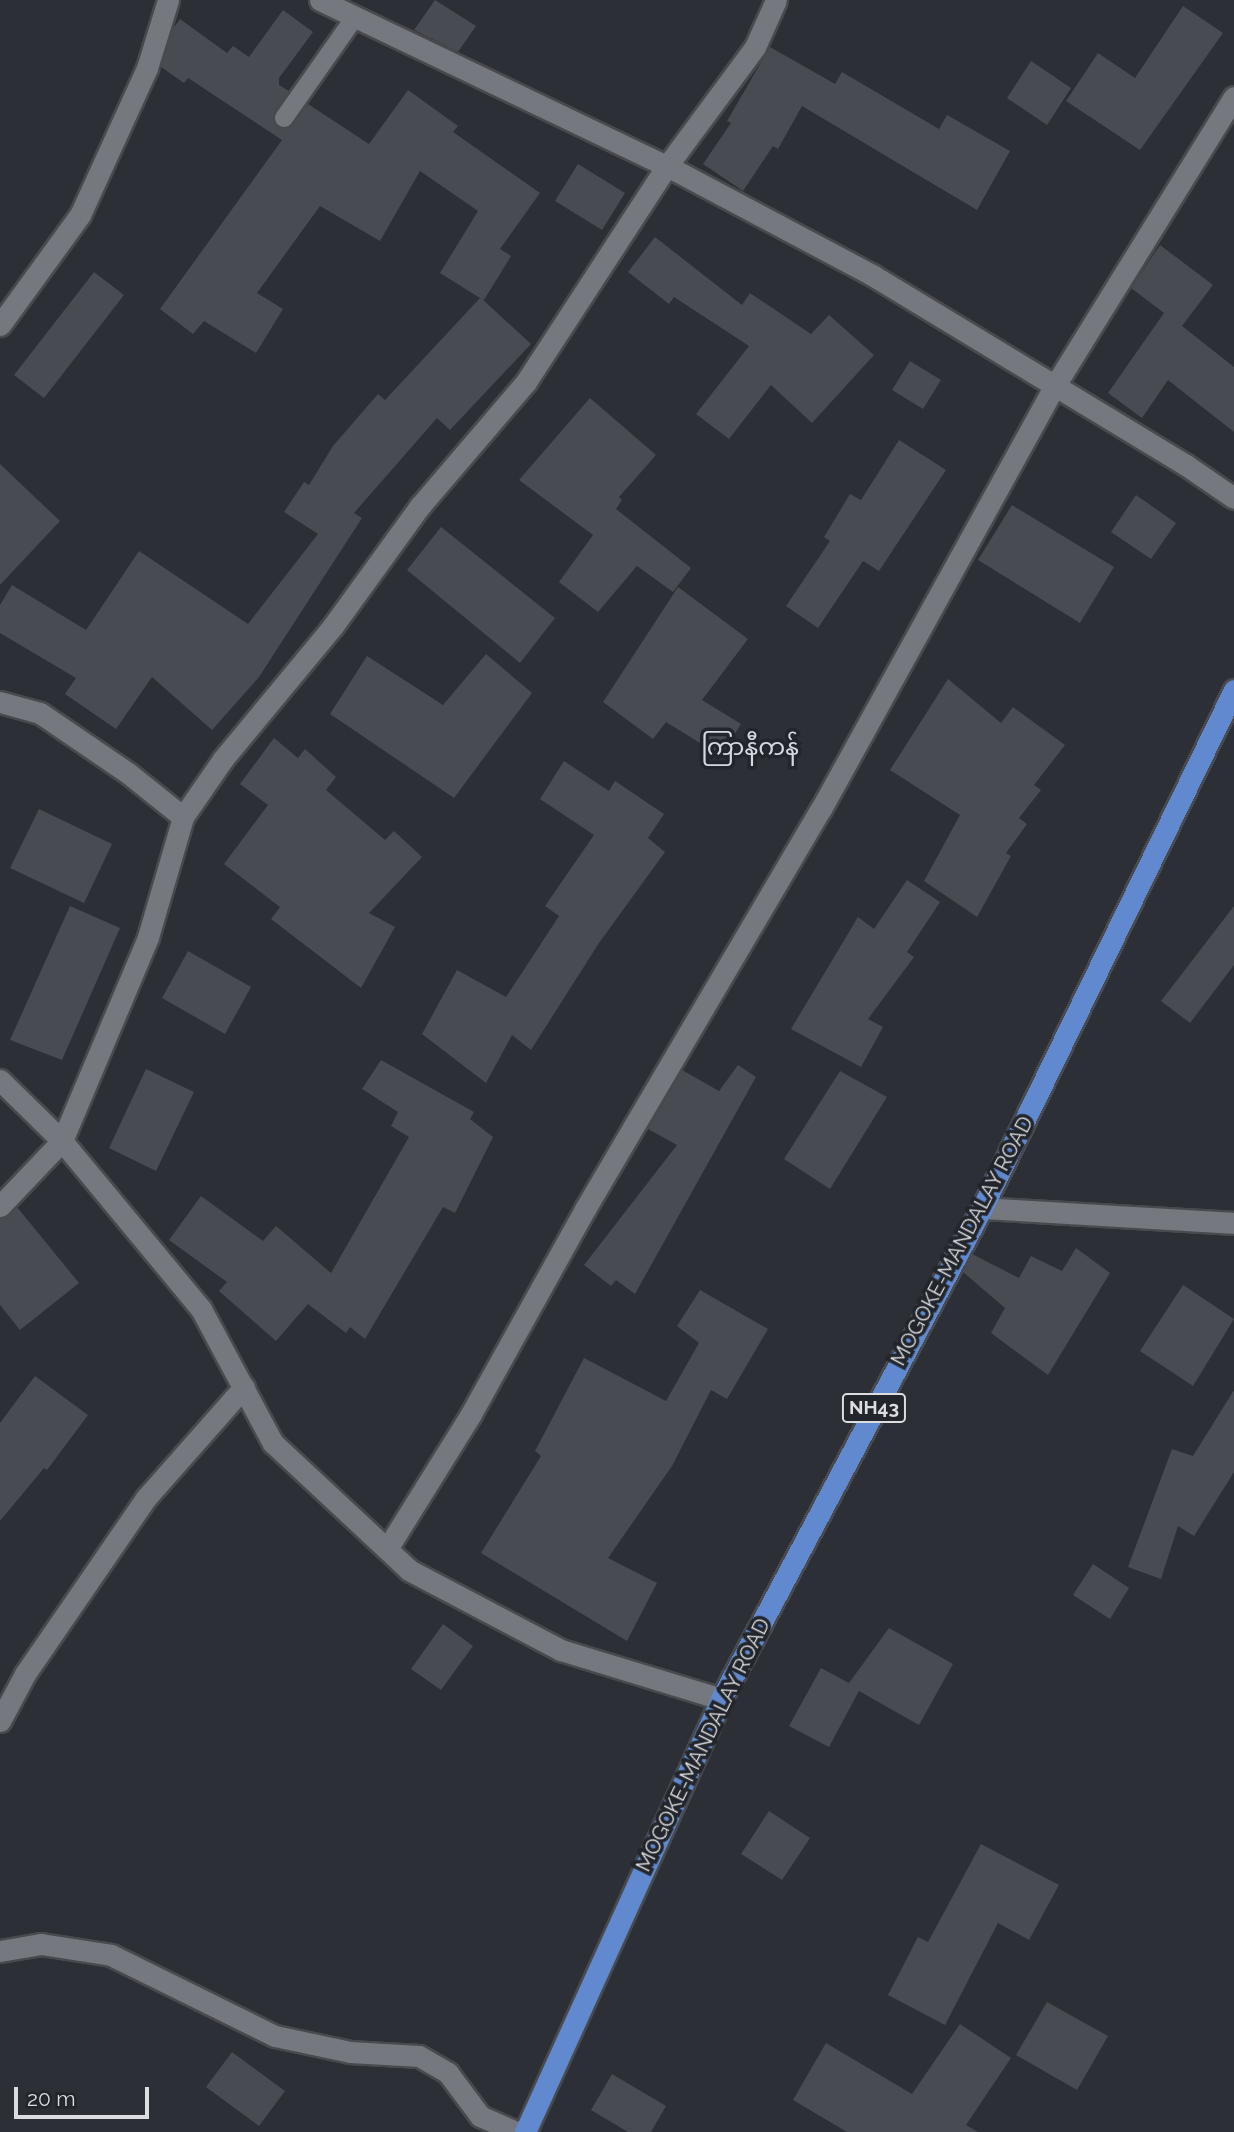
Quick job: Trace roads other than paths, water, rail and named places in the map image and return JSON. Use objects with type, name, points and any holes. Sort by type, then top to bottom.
[{"type":"highway","name":"MOGOKE-MANDALAY ROAD","points":[[525,2132],[721,1699],[982,1208],[1234,690]]},
{"type":"street","points":[[0,325],[80,215],[147,68],[168,0]]},
{"type":"street","points":[[320,0],[667,166],[872,275],[1054,387],[1186,464],[1234,498]]},
{"type":"street","points":[[0,1206],[62,1141],[148,937],[183,817],[223,759],[334,625],[420,506],[526,382],[667,166],[754,47],[775,0]]},
{"type":"street","points":[[387,1549],[471,1414],[584,1209],[821,809],[1054,387],[1234,97]]},
{"type":"street","points":[[0,702],[40,713],[128,773],[183,817]]},
{"type":"street","points":[[0,1080],[62,1141],[201,1309],[274,1443],[408,1570],[562,1650],[721,1699]]},
{"type":"street","points":[[982,1208],[1234,1223]]},
{"type":"street","points":[[0,1721],[25,1674],[146,1498],[244,1387]]},
{"type":"street","points":[[0,1951],[41,1944],[111,1955],[275,2036],[350,2052],[419,2056],[448,2073],[480,2116],[516,2132]]},
{"type":"lane","points":[[284,118],[355,18]]},
{"type":"district","name":"ကြာနီကန်","points":[[750,747]]}]
